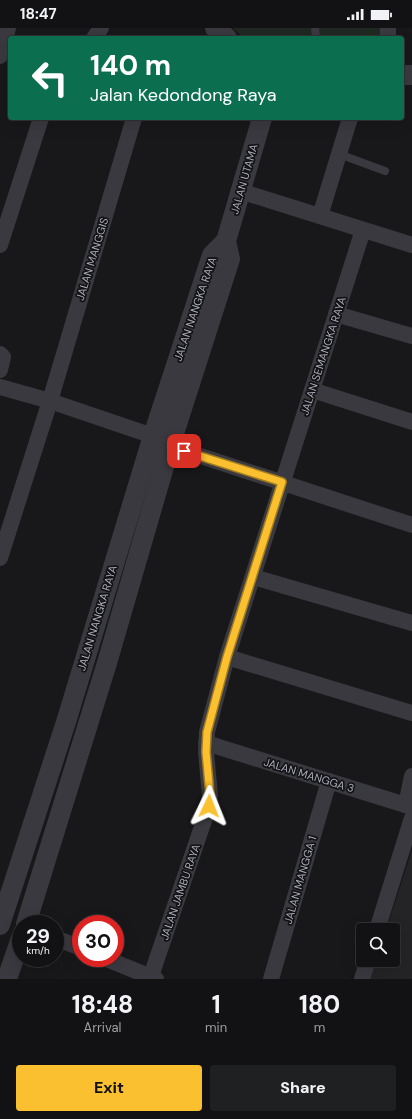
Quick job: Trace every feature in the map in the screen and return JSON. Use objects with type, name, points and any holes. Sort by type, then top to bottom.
[{"type":"street","points":[[0,56],[8,28]]},
{"type":"street","points":[[215,28],[225,36]]},
{"type":"street","points":[[0,245],[40,120]]},
{"type":"street","name":"JALAN MANGGIS","points":[[0,558],[50,401],[133,120]]},
{"type":"street","name":"JALAN UTAMA","points":[[226,241],[261,120]]},
{"type":"street","points":[[320,216],[349,120]]},
{"type":"street","points":[[240,191],[412,245]]},
{"type":"street","name":"JALAN SEMANGKA RAYA","points":[[282,482],[363,230]]},
{"type":"street","name":"JALAN NANGKA RAYA","points":[[0,923],[86,656],[193,344],[212,255],[226,241]]},
{"type":"street","points":[[336,314],[412,336]]},
{"type":"street","points":[[0,354],[3,357],[0,370]]},
{"type":"street","points":[[0,388],[50,401],[161,441],[412,524]]},
{"type":"street","points":[[312,390],[412,422]]},
{"type":"street","name":"JALAN NANGKA RAYA","points":[[29,915],[107,664],[161,441]]},
{"type":"street","name":"JALAN JAMBU RAYA","points":[[152,978],[209,806],[210,795],[206,744],[207,732],[227,657],[282,482]]},
{"type":"street","points":[[253,578],[412,623]]},
{"type":"street","points":[[86,656],[107,664]]},
{"type":"street","points":[[227,657],[412,713]]},
{"type":"street","points":[[66,722],[86,729]]},
{"type":"street","name":"JALAN MANGGA 3","points":[[206,744],[329,781],[410,810]]},
{"type":"street","points":[[380,923],[410,810],[412,776]]},
{"type":"street","name":"JALAN MANGGA 1","points":[[271,979],[329,781]]},
{"type":"street","points":[[7,979],[12,964]]},
{"type":"street","points":[[124,966],[152,978]]},
{"type":"street","points":[[362,979],[366,967]]},
{"type":"lane","points":[[339,154],[385,171]]},
{"type":"shaded area","points":[[233,28],[384,28],[384,36],[242,36]]},
{"type":"shaded area","points":[[412,850],[412,979],[370,979],[374,967],[400,967],[400,923],[388,923]]},
{"type":"route","points":[[184,451],[282,482],[227,657],[207,732],[206,752],[210,795],[209,806]]}]
